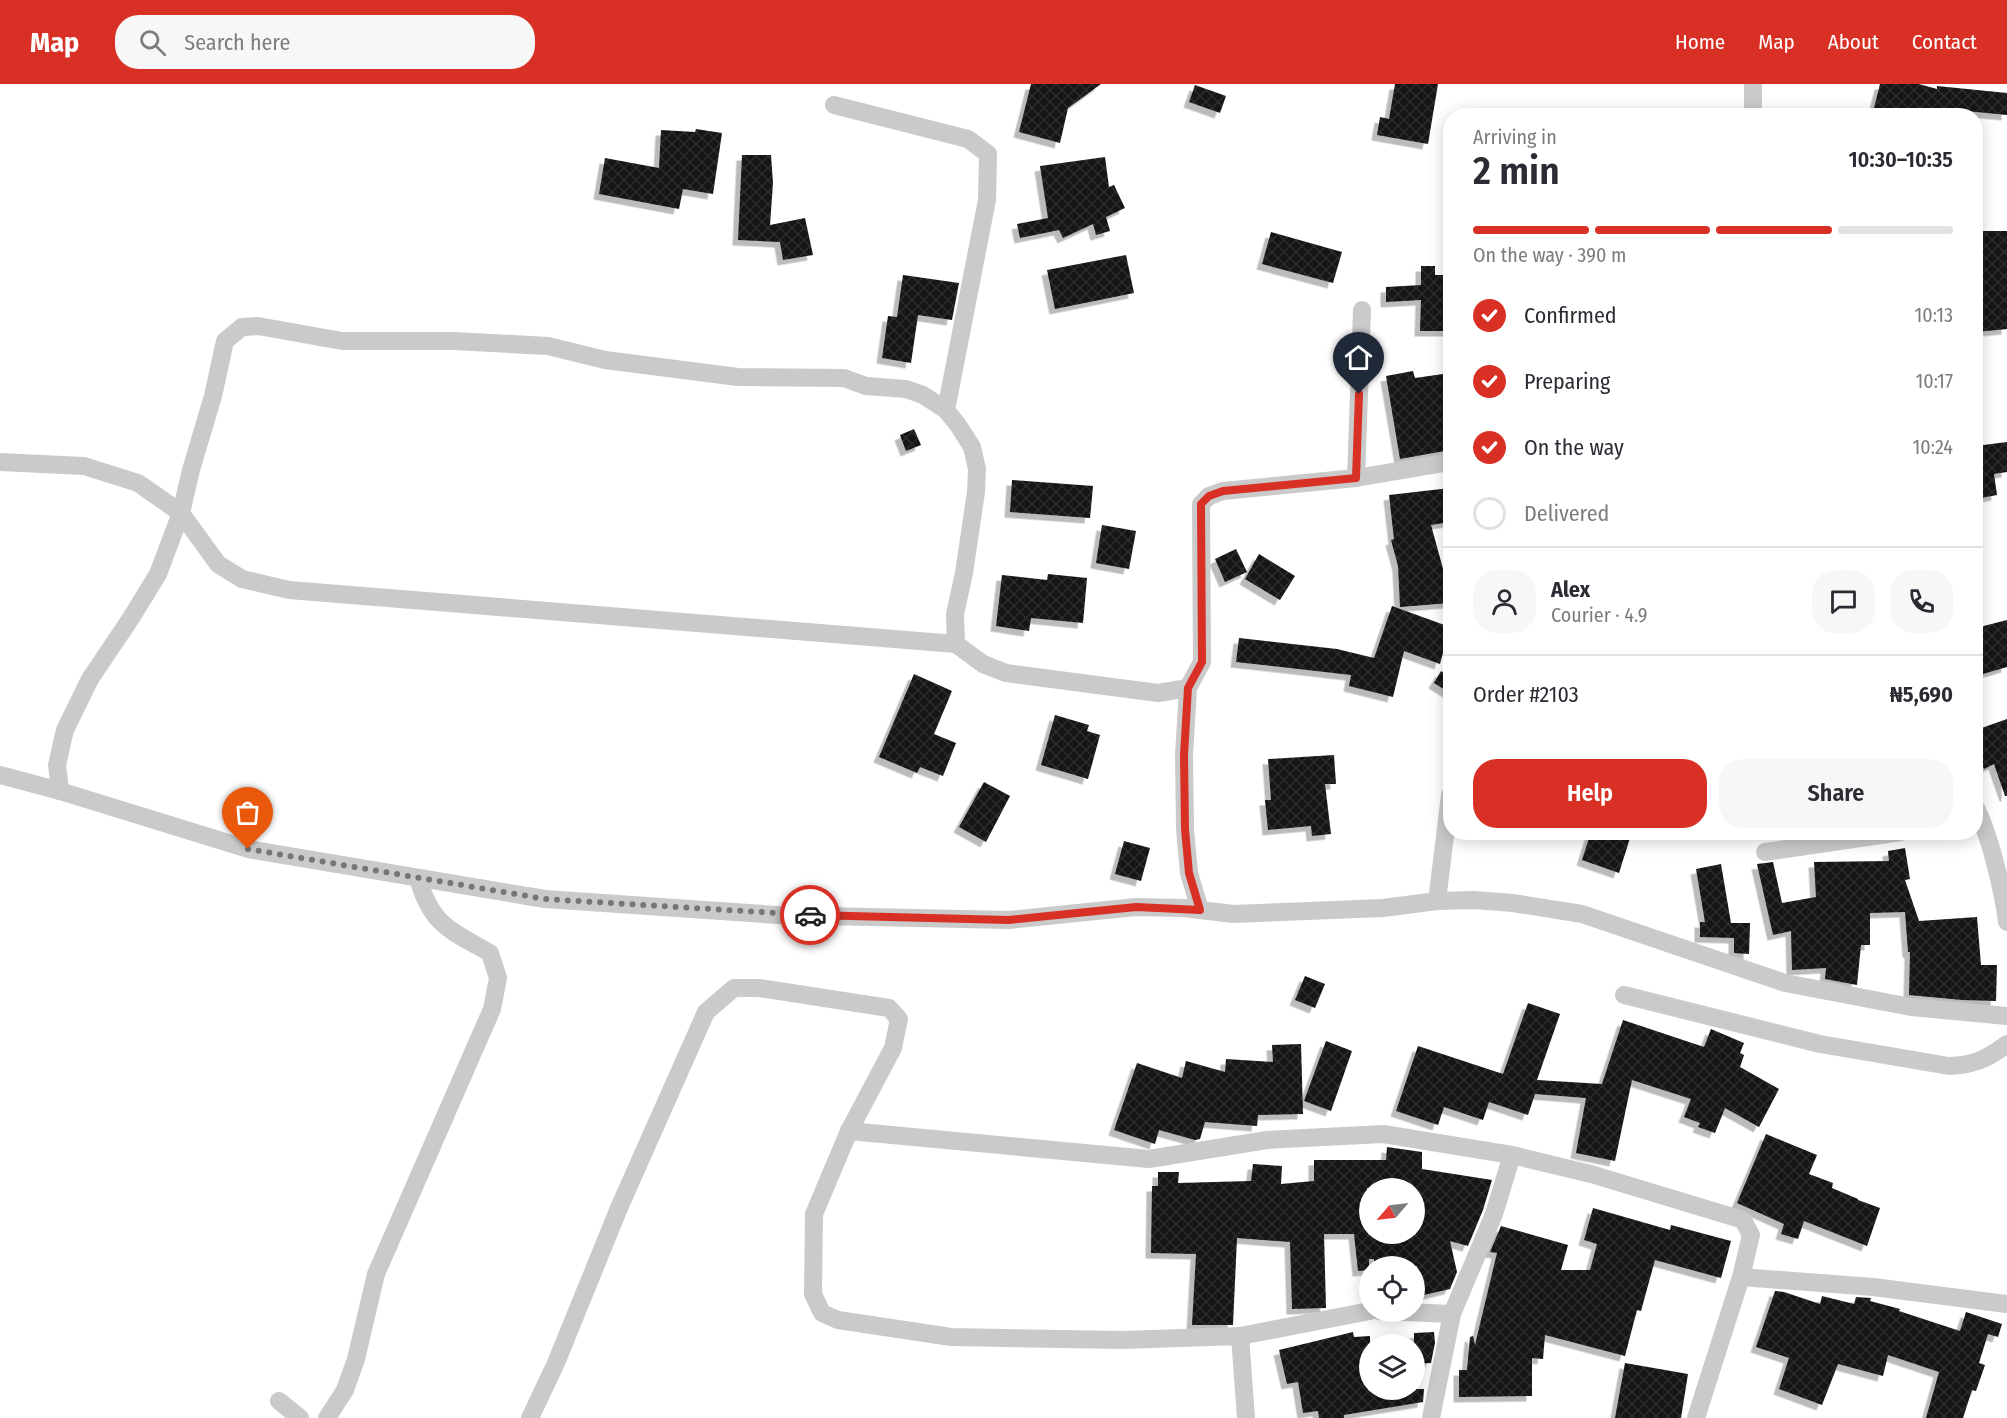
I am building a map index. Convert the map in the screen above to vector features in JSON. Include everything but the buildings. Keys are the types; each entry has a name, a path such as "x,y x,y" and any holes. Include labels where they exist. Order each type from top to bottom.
{"street":[{"path":"1753,84 1753,108"},
{"path":"834,105 968,139 988,154 987,200 946,410"},
{"path":"1356,478 1362,310"},
{"path":"60,791 57,765 65,730 90,679 132,618 158,574 181,513 213,396 225,341 242,327 258,326 342,340 454,341 548,346 605,360 738,377 843,378 866,386 906,389 923,395 946,410 972,447 977,469 976,492 964,573 955,614 956,644"},
{"path":"0,462 84,466 138,483 181,513 218,564 242,579 289,590 956,644 983,664 1005,673 1158,693 1188,688"},
{"path":"1200,910 1189,873 1185,829 1184,755 1188,688 1202,662 1201,504 1209,496 1223,491 1356,478 1443,463"},
{"path":"0,775 60,791 248,849 545,899 777,915 1009,920 1136,907 1233,914 1372,909 1437,901 1484,900 1582,914 1785,983 1911,1007 2007,1016"},
{"path":"1983,831 2004,891 2007,922"},
{"path":"1437,901 1444,840"},
{"path":"1766,852 1846,840"},
{"path":"327,1418 345,1390 356,1359 376,1274 492,1009 498,978 490,953 439,922 423,897 417,878"},
{"path":"530,1418 556,1363 619,1208 706,1012 734,988 759,988 889,1008 898,1019 893,1048 849,1131 814,1214 813,1294 822,1313 838,1320 951,1337 1122,1340 1240,1336 1359,1313"},
{"path":"1624,995 1820,1044 1949,1066 1968,1066 1985,1060 2007,1044"},
{"path":"849,1131 1149,1159 1267,1140 1383,1134 1512,1155 1591,1174 1743,1220 1751,1235 1742,1277 1695,1418"},
{"path":"1431,1418 1452,1314 1494,1214 1512,1155"},
{"path":"1742,1277 1874,1287 2007,1304"},
{"path":"1425,1313 1452,1314"},
{"path":"1240,1336 1246,1418"},
{"path":"279,1401 300,1418"}],"way so far":[{"path":"248,849 545,899 777,915 810,915"}],"route":[{"path":"810,915 1009,920 1136,907 1200,910 1189,873 1185,829 1184,755 1188,688 1202,662 1201,504 1209,496 1223,491 1356,478 1359,394"}]}
